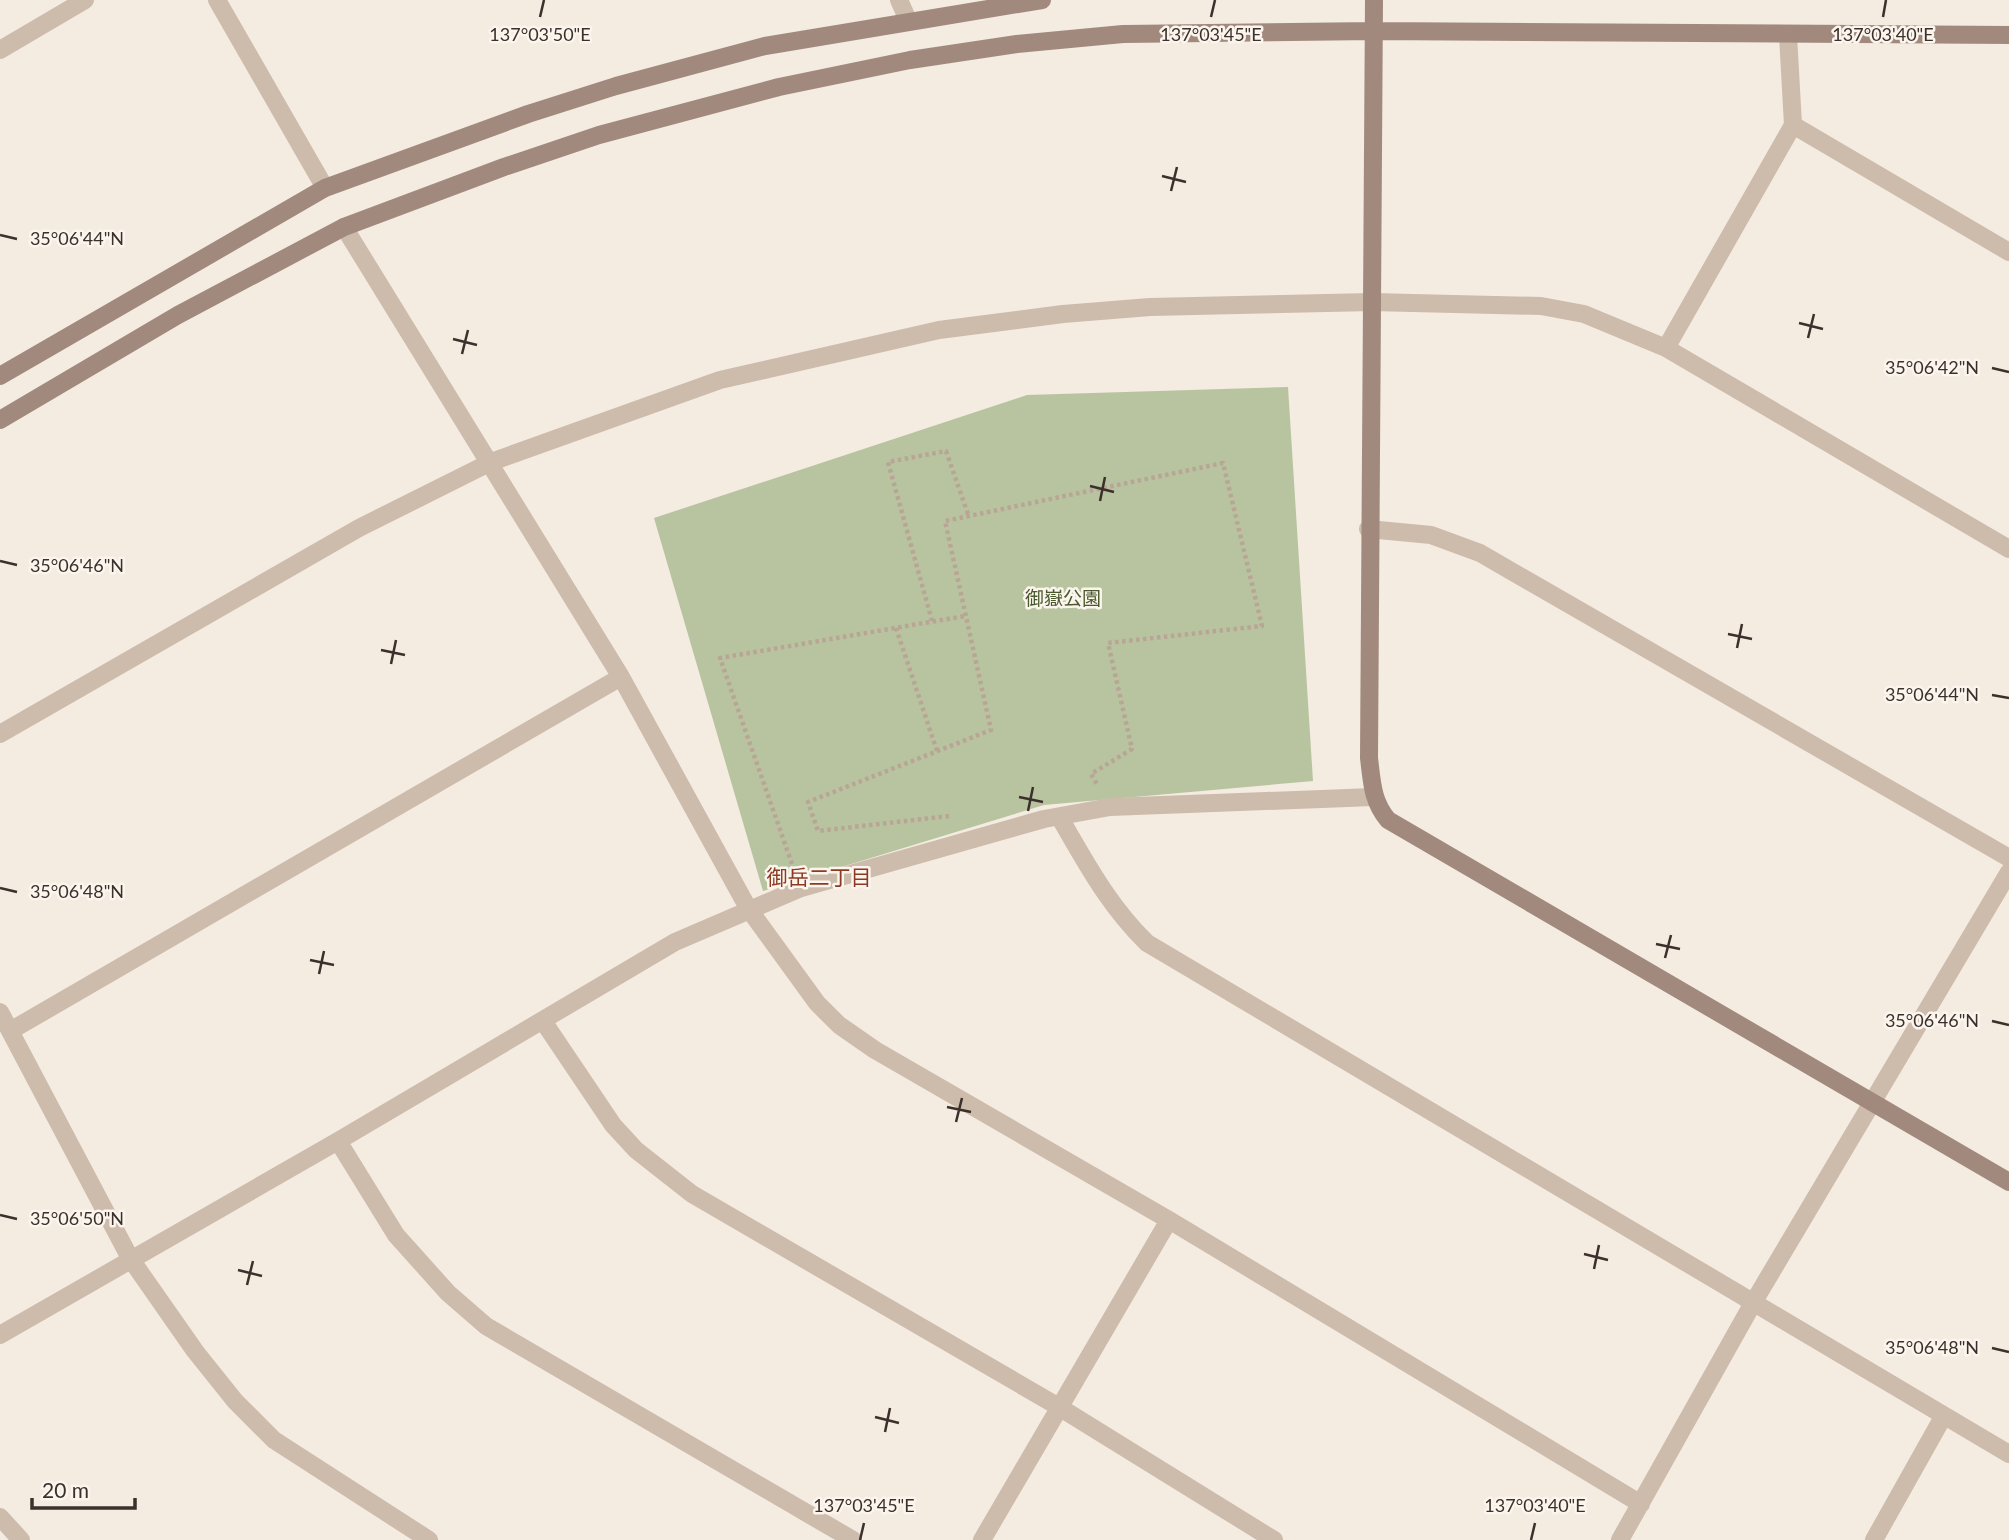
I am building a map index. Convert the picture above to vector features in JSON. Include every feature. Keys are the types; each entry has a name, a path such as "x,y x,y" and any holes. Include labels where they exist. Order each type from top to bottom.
{"street":[{"path":"0,50 85,0"},
{"path":"217,0 326,188"},
{"path":"899,0 908,20"},
{"path":"0,376 326,188 528,114 616,86 765,46 908,20 1042,0"},
{"path":"1374,0 1368,529 1369,758 1373,797 1388,820 2009,1182"},
{"path":"0,420 178,315 345,227 504,167 599,135 779,87 910,61 1017,44 1123,34 1374,31 2009,35"},
{"path":"1667,348 1793,125 1788,35"},
{"path":"1793,125 2009,252"},
{"path":"345,227 621,677 748,908 817,1003 839,1025 875,1050 1169,1220 1641,1504"},
{"path":"0,734 359,528 491,462 720,380 939,330 1150,307 1372,302 1541,306 1584,314 1667,348 2009,549"},
{"path":"1368,529 1431,535 1480,553 2009,858"},
{"path":"10,1031 621,677"},
{"path":"0,1335 338,1141 676,942 748,908 800,888 903,856 1110,807 1373,797"},
{"path":"1060,818 1103,893 1125,922 1147,943 2009,1454"},
{"path":"1619,1540 1754,1303 2009,872"},
{"path":"0,1012 130,1258 195,1351 235,1401 274,1440 429,1540"},
{"path":"543,1021 613,1125 636,1150 692,1194 1059,1407 1273,1540"},
{"path":"338,1141 396,1235 448,1293 486,1326 853,1540"},
{"path":"982,1540 1169,1220"},
{"path":"1874,1540 1943,1417"},
{"path":"0,1517 21,1540"}],"path":[{"path":"932,621 888,462 946,451 969,517"},
{"path":"951,816 818,831 808,802 991,730 944,522 1223,463 1262,626 1108,643 1132,749 1091,774 1110,807"},
{"path":"800,888 720,658 965,616"},
{"path":"896,628 937,751"}],"green space":[{"name":"御嶽公園","path":"1288,387 1313,781 1044,805 763,891 654,518 1027,395"}],"district":[{"name":"御岳二丁目","path":"819,878"}]}
